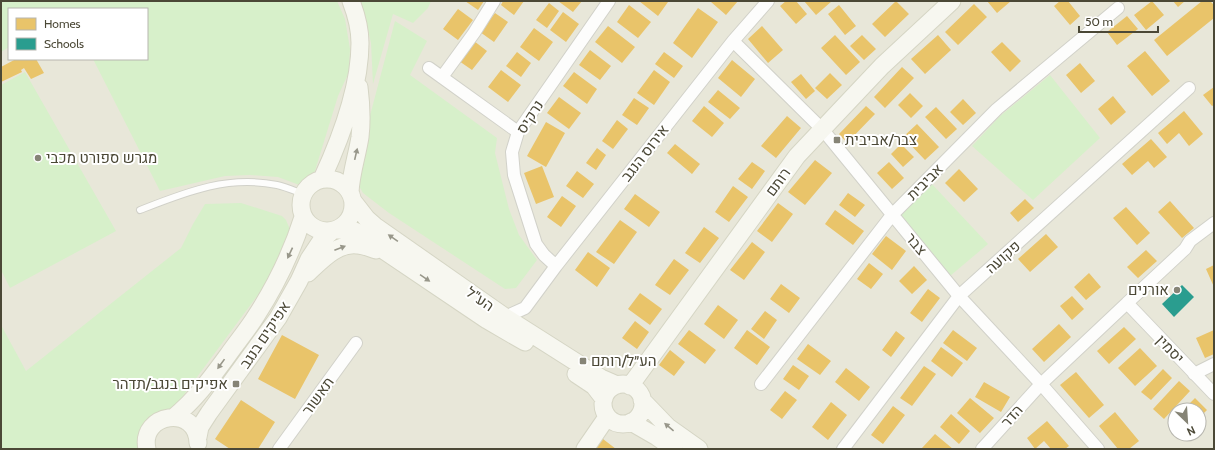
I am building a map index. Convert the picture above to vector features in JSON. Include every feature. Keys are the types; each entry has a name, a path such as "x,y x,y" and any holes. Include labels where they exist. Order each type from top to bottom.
{"street":[{"path":"351,1 355,12 360,43 358,72 361,122 352,174 352,196 354,209 351,218 346,225 335,231 323,232 314,229 303,217 301,209 303,194 314,182 322,179 338,181 345,186 352,196"},
{"path":"442,77 474,33 494,1"},
{"name":"נרקיס","path":"556,266 544,256 536,244 514,176 512,152 518,132 609,1"},
{"name":"אירוס הנגב","path":"505,317 525,308 556,266 733,41 768,1"},
{"name":"רותם","path":"624,386 797,156 882,66 952,1"},
{"name":"אביבית","path":"761,384 892,216 997,109 1118,8"},
{"name":"צבר","path":"733,41 822,130 959,296 1041,384 1098,449"},
{"path":"429,68 518,132"},
{"path":"322,179 343,126 358,72"},
{"name":"פקועה","path":"843,449 959,296 1189,88"},
{"name":"הע\"ל","path":"352,196 366,219 505,317 601,378 624,386"},
{"name":"אפיקים בנגב","path":"174,417 202,390 256,316 277,280 291,251 303,217"},
{"path":"1041,384 1185,249 1190,241 1214,223"},
{"name":"הע\"ל","path":"335,231 344,229 354,231 487,320 557,361 594,386 604,399"},
{"name":"אפיקים בנגב","path":"198,443 200,427 208,413 278,318 309,260 321,241 335,231"},
{"path":"299,281 331,252 339,248 357,244 393,256"},
{"name":"יסמין","path":"1127,303 1214,394"},
{"path":"525,308 526,330"},
{"name":"תאשור","path":"279,449 356,343"},
{"path":"1194,374 1214,364"},
{"name":"הדר","path":"982,449 1041,384"},
{"path":"624,386 636,389 642,400 642,407 640,413 631,422 618,424 607,417 604,412 603,405 607,393 624,386"},
{"path":"642,400 668,427 699,449"},
{"path":"147,448 147,439 153,426 166,418 174,417 182,418 195,429 198,443"},
{"path":"585,449 607,417"},
{"path":"631,422 674,449"}],"lane":[{"path":"140,210 189,191 236,182 253,182 278,185 303,194"}],"shaded area":[{"path":"1,1 1214,1 1214,449 1,449"}],"green space":[{"path":"1,1 337,1 345,19 350,49 349,72 338,96 314,174 302,186 278,177 250,175 225,176 160,191 94,60 148,60 148,8 8,8 8,48 1,52"},
{"path":"359,1 431,1 428,8 413,23 393,14 373,84 371,43 365,16"},
{"path":"395,21 427,41 410,75 497,138 495,153 509,209 519,235 537,260 516,288 505,289 389,213 363,193 355,179 358,161"},
{"name":"מגרש ספורט מכבי","path":"25,72 116,231 10,288 1,270 1,85"},
{"path":"1050,75 1100,138 1033,200 972,146 1000,116"},
{"path":"931,183 988,244 950,276 901,215"},
{"path":"241,203 282,216 286,220 291,232 272,276 177,404 139,449 1,449 1,325 26,371 181,248 205,204"}],"building: Homes":[{"path":"465,1 484,1 478,10"},
{"path":"503,1 524,1 514,15 501,5"},
{"path":"558,1 582,1 573,12"},
{"path":"639,1 667,1 668,2 658,16"},
{"path":"738,1 726,15 711,2"},
{"path":"786,1 796,1 807,14 796,24 780,6"},
{"path":"804,1 832,1 816,15"},
{"path":"896,1 909,14 885,37 872,24"},
{"path":"987,1 1011,1 997,13"},
{"path":"1060,1 1068,1 1080,16 1070,25 1054,6"},
{"path":"1152,1 1164,15 1146,30 1134,15"},
{"path":"1173,1 1185,1 1178,7"},
{"path":"1202,1 1210,1 1214,5 1214,18 1167,56 1154,40"},
{"path":"549,3 559,11 547,28 536,20"},
{"path":"974,4 987,17 958,45 945,32"},
{"path":"629,5 651,22 638,38 617,22"},
{"path":"839,5 856,26 845,35 828,14"},
{"path":"698,8 718,22 692,58 673,43"},
{"path":"458,9 473,20 458,40 443,29"},
{"path":"563,12 579,24 566,42 550,30"},
{"path":"495,13 508,22 494,42 480,32"},
{"path":"1127,16 1138,29 1117,45 1107,32"},
{"path":"608,26 635,47 622,63 595,42"},
{"path":"762,26 783,50 768,63 748,39"},
{"path":"534,28 553,42 539,61 520,47"},
{"path":"835,35 860,62 846,75 821,48"},
{"path":"862,35 876,49 864,60 850,46"},
{"path":"938,35 951,50 925,74 911,59"},
{"path":"474,41 487,51 472,70 459,61"},
{"path":"1002,42 1021,61 1010,72 991,52"},
{"path":"590,50 611,66 600,80 579,65"},
{"path":"1145,51 1170,81 1152,96 1127,66"},
{"path":"517,52 531,63 521,77 506,66"},
{"path":"664,52 683,66 674,78 655,64"},
{"path":"14,60 37,60 44,73 31,79 24,68 21,70 22,72 1,82 1,67"},
{"path":"732,60 755,79 741,97 718,78"},
{"path":"1080,63 1095,81 1081,93 1066,75"},
{"path":"902,67 914,78 885,108 874,97"},
{"path":"501,70 521,85 508,102 488,87"},
{"path":"654,70 670,82 654,105 637,93"},
{"path":"574,72 597,89 587,104 563,86"},
{"path":"830,73 842,85 827,99 815,88"},
{"path":"801,74 815,91 806,99 791,82"},
{"path":"1214,87 1214,105 1212,106 1203,95"},
{"path":"718,90 740,108 730,119 708,102"},
{"path":"910,93 923,106 911,118 898,105"},
{"path":"1113,96 1126,112 1111,125 1098,109"},
{"path":"559,97 581,113 569,129 547,113"},
{"path":"634,98 649,108 637,125 622,115"},
{"path":"963,99 976,113 963,125 950,112"},
{"path":"704,106 724,123 712,137 692,121"},
{"path":"866,106 875,114 847,143 839,134"},
{"path":"936,107 957,129 946,139 925,117"},
{"path":"1184,111 1203,134 1189,146 1179,133 1167,144 1158,133"},
{"path":"787,116 801,128 776,158 761,146"},
{"path":"617,120 628,129 613,149 602,141"},
{"path":"546,122 565,133 546,167 527,156"},
{"path":"917,124 939,147 925,160 903,137"},
{"path":"1151,139 1167,157 1154,168 1148,161 1132,175 1122,164"},
{"path":"675,144 700,164 692,174 667,153"},
{"path":"901,144 914,157 903,167 891,154"},
{"path":"597,148 606,155 596,170 586,163"},
{"path":"815,160 832,173 805,205 788,192"},
{"path":"752,162 765,171 752,189 738,179"},
{"path":"889,162 904,178 892,189 877,173"},
{"path":"542,166 554,197 536,204 524,173"},
{"path":"959,169 978,189 964,202 945,183"},
{"path":"577,171 594,184 583,198 566,186"},
{"path":"733,186 748,197 729,222 715,212"},
{"path":"848,193 865,205 855,217 839,205"},
{"path":"635,194 660,212 649,227 624,209"},
{"path":"562,196 576,206 561,227 547,217"},
{"path":"1025,199 1034,208 1018,222 1010,213"},
{"path":"1170,201 1194,228 1182,238 1158,212"},
{"path":"778,203 793,214 772,242 757,231"},
{"path":"1126,207 1150,233 1137,245 1113,218"},
{"path":"835,210 864,231 853,245 825,224"},
{"path":"620,220 637,232 614,264 596,252"},
{"path":"704,227 719,238 700,263 685,253"},
{"path":"1046,234 1058,247 1030,272 1018,259"},
{"path":"886,236 906,251 892,270 872,254"},
{"path":"752,242 765,252 744,280 730,270"},
{"path":"1146,250 1157,261 1138,278 1127,267"},
{"path":"588,252 610,268 597,287 575,270"},
{"path":"674,259 689,270 670,295 655,285"},
{"path":"869,263 883,274 871,289 857,279"},
{"path":"1214,265 1214,287 1206,269"},
{"path":"914,266 927,280 912,294 899,281"},
{"path":"1089,273 1101,287 1086,300 1074,287"},
{"path":"781,284 800,298 789,313 770,299"},
{"path":"928,289 940,298 922,322 910,313"},
{"path":"640,293 662,309 650,325 628,309"},
{"path":"1072,296 1084,309 1072,320 1060,306"},
{"path":"718,305 738,320 724,339 704,324"},
{"path":"765,311 777,320 764,339 751,329"},
{"path":"635,321 649,332 637,349 622,338"},
{"path":"1059,324 1071,337 1044,362 1032,349"},
{"path":"1124,327 1136,339 1109,364 1097,351"},
{"path":"689,330 716,350 705,364 678,344"},
{"path":"747,330 770,347 757,365 734,348"},
{"path":"953,330 977,348 967,361 943,343"},
{"path":"1214,330 1214,354 1205,358 1196,338"},
{"path":"896,331 905,338 891,357 882,350"},
{"path":"282,335 319,355 295,399 258,379"},
{"path":"808,344 831,361 820,375 797,359"},
{"path":"941,347 963,363 952,377 931,361"},
{"path":"1140,348 1157,366 1135,386 1118,368"},
{"path":"670,350 685,362 674,376 659,365"},
{"path":"793,365 809,376 799,390 783,379"},
{"path":"924,366 936,374 912,406 900,398"},
{"path":"846,368 870,387 859,401 835,382"},
{"path":"1163,369 1172,378 1151,400 1141,392"},
{"path":"1076,372 1104,405 1089,418 1060,385"},
{"path":"1179,381 1190,391 1180,402 1167,402 1167,416 1164,419 1153,409"},
{"path":"984,382 1010,397 1001,412 975,397"},
{"path":"785,391 797,400 782,419 770,410"},
{"path":"970,398 994,418 980,433 957,413"},
{"path":"1195,398 1199,402 1191,402"},
{"path":"241,400 275,422 258,449 230,449 215,439"},
{"path":"831,402 847,415 828,440 812,427"},
{"path":"893,406 905,415 883,444 871,435"},
{"path":"1115,412 1139,441 1129,449 1118,449 1099,426"},
{"path":"951,414 970,431 959,444 940,427"},
{"path":"1047,421 1069,446 1065,449 1051,449 1044,441 1035,449 1027,438"},
{"path":"935,434 953,449 923,449 922,448"},
{"path":"603,439 616,449 595,449"}],"building: Schools":[{"path":"1182,285 1194,297 1174,317 1162,304"}],"place":[{"name":"צבר/אביבית","path":"837,140"},
{"name":"מגרש ספורט מכבי","path":"38,158"},
{"name":"אורנים","path":"1177,290"},
{"name":"הע״ל/רותם","path":"583,361"},
{"name":"אפיקים בנגב/תדהר","path":"236,384"}]}
